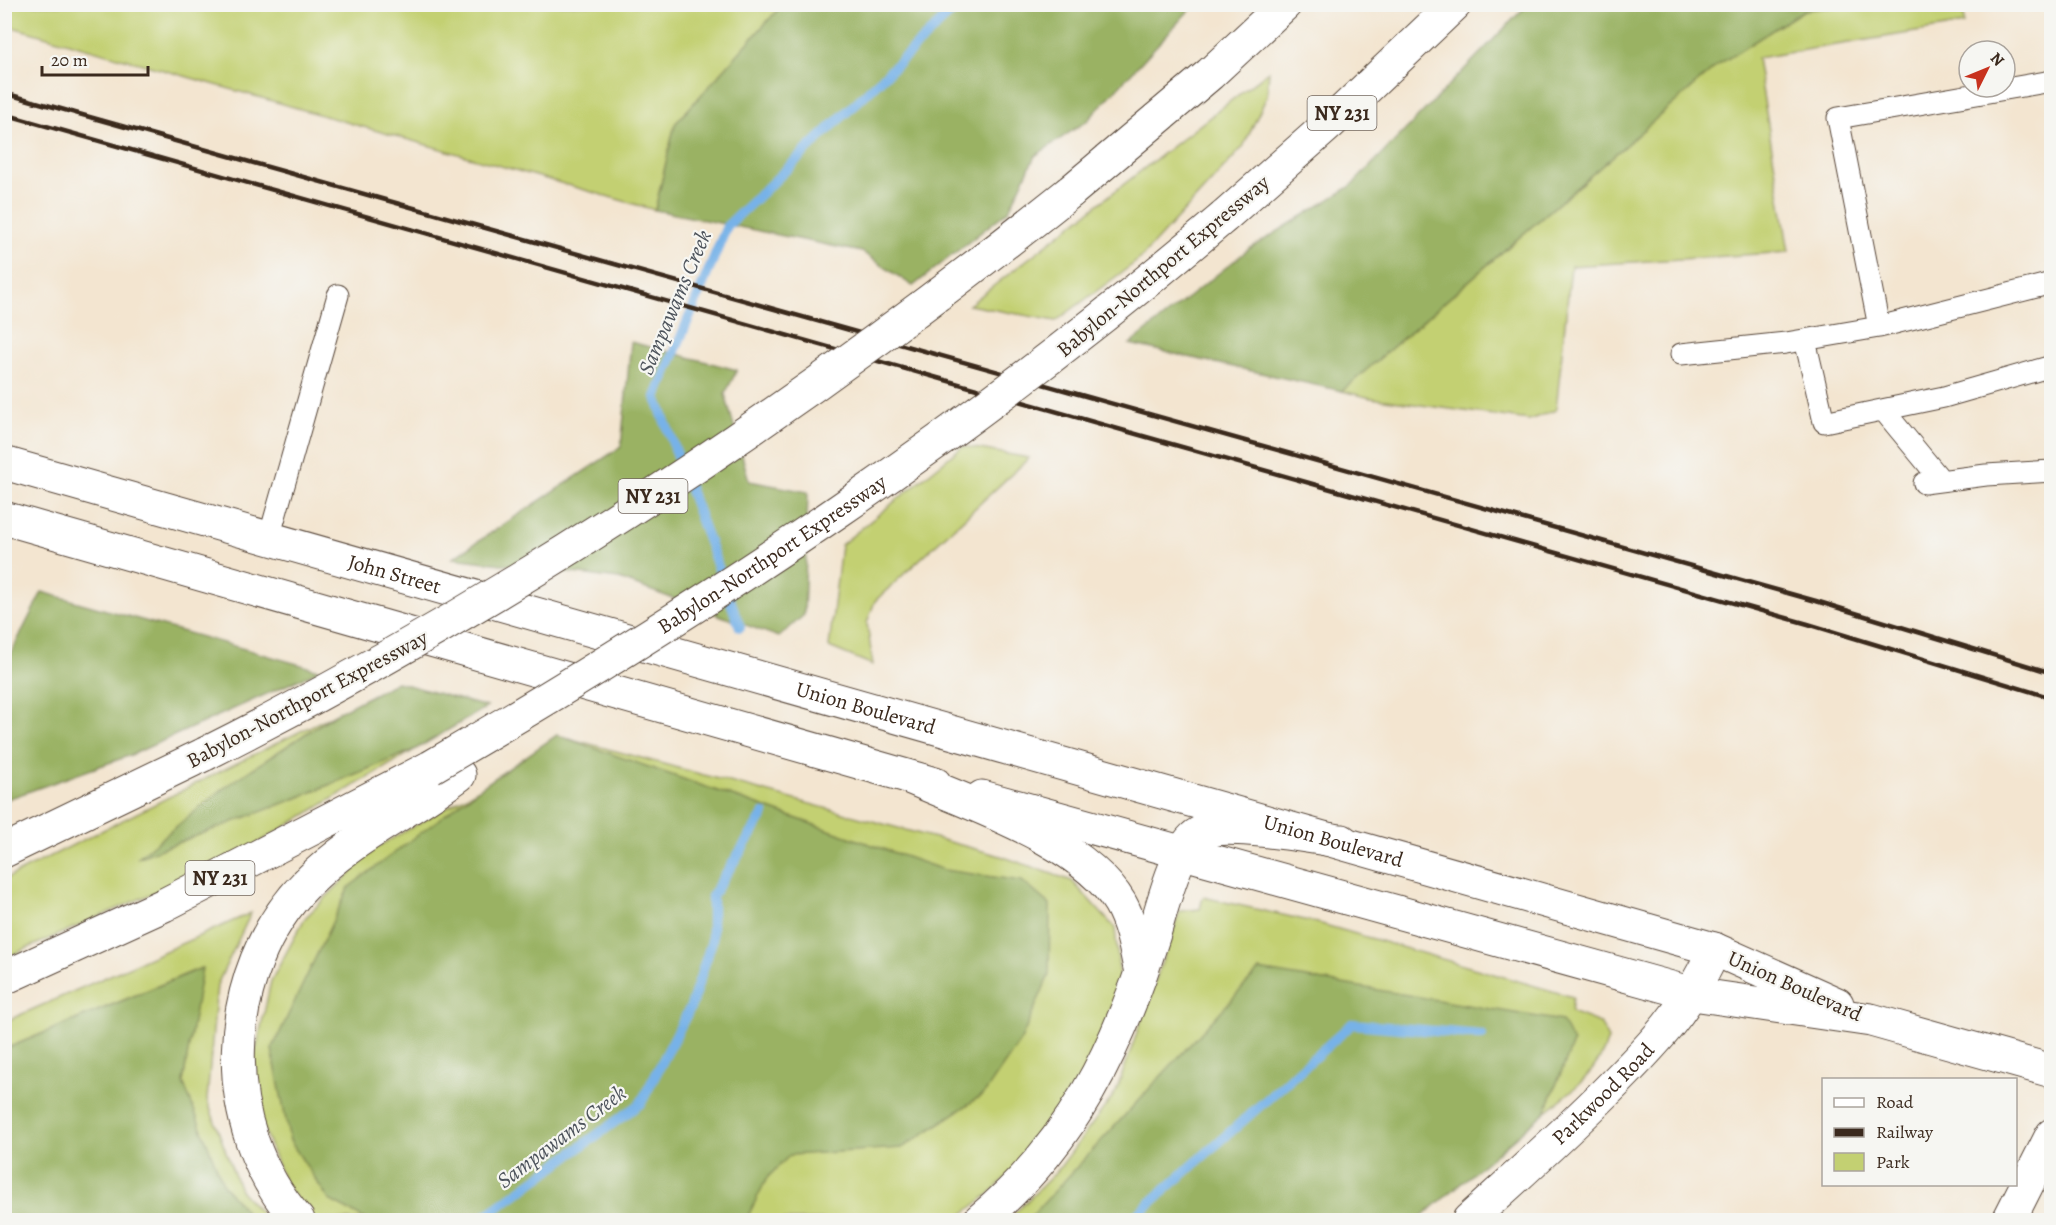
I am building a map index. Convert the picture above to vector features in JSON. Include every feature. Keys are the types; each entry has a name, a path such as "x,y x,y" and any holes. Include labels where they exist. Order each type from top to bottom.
{"main road":[{"name":"Babylon-Northport Expressway","path":"4,851 205,754 325,692 442,627 676,482 948,288 1070,192 1201,82 1285,4"},
{"name":"Babylon-Northport Expressway","path":"4,978 445,771 595,670 748,574 945,437 1055,355 1224,217 1368,89 1455,4"},
{"name":"John Street","path":"4,463 786,684"},
{"name":"Union Boulevard","path":"4,518 909,777 1693,994 1871,1020 2052,1071"},
{"name":"Union Boulevard","path":"786,684 1714,949 1871,1020"},
{"path":"298,1221 278,1193 265,1169 246,1119 240,1081 238,1033 249,978 272,928 305,884 347,848 427,799 445,771"},
{"path":"909,777 1021,827 1070,855 1089,869 1108,886 1125,913 1130,923 1142,974"},
{"path":"980,1221 1038,1164 1079,1110 1107,1059 1142,974 1182,853 1190,840 1198,833 1224,827 1342,841"},
{"name":"Parkwood Road","path":"1469,1221 1649,1049 1693,994 1714,949"},
{"path":"2009,1221 2052,1135"}],"lane":[{"path":"1879,327 1838,118 2052,81"},
{"path":"1681,354 1804,340 1879,327 2052,283"},
{"path":"269,538 338,295"},
{"path":"1804,340 1824,422 1884,411 2052,366"},
{"path":"1884,411 1933,482 2052,471"}],"green space":[{"path":"783,4 1194,5 1088,120 1035,156 1009,210 913,286 862,252 655,210 675,124"},
{"path":"1852,4 1964,5 1964,24 1757,58 1789,252 1571,266 1556,410 1529,420 1371,398 1342,391 1719,64 1804,10"},
{"path":"4,5 783,5 675,124 655,210 5,25"},
{"path":"1527,5 1852,5 1804,10 1719,64 1342,391 1130,344 1249,249 1351,186"},
{"path":"1269,71 1267,96 1243,147 1140,259 1056,321 969,305"},
{"path":"631,342 737,370 725,394 749,481 808,492 804,615 779,637 619,579 453,558 621,447"},
{"path":"963,446 1029,458 875,601 867,623 873,665 829,647 841,545"},
{"path":"42,592 320,670 131,755 5,800 5,665"},
{"path":"397,682 487,707 416,749 297,798 137,858 228,785 337,713"},
{"path":"337,713 228,785 139,857 297,798 416,749 231,859 5,958 5,879"},
{"path":"557,735 1001,856 1072,881 1115,928 1120,982 1091,1069 1042,1141 988,1195 955,1220 311,1220 285,1184 260,1120 254,1059 271,981 305,918 377,847 479,789"},
{"path":"557,735 944,870 1022,881 1050,905 1049,975 1021,1040 984,1094 902,1148 790,1155 767,1178 746,1220 367,1220 329,1200 290,1141 272,1049 349,887 479,789"},
{"path":"1203,897 1318,923 1573,997 1571,1012 1600,1023 1608,1039 1604,1051 1583,1080 1545,1112 1573,1043 1028,1220 1008,1220 1058,1170 1116,1092 1180,911 1200,909"},
{"path":"251,913 217,985 207,1100 240,1190 267,1220 253,1220 224,1187 183,1082 201,968 5,1049 4,1022"},
{"path":"202,968 183,1082 224,1186 253,1220 5,1220 5,1049"},
{"path":"1259,970 1562,1021 1573,1043 1545,1112 1418,1220 1028,1220"}],"waterway":[{"name":"Sampawams Creek","path":"740,627 656,397 727,226 960,4"},
{"name":"Sampawams Creek","path":"480,1220 641,1103 691,1006 712,941 712,896 764,814"},
{"path":"1131,1220 1352,1024 1482,1035"}],"railway":[{"path":"4,93 1816,601 2052,673"},
{"path":"4,114 1808,624 2052,698"}]}
